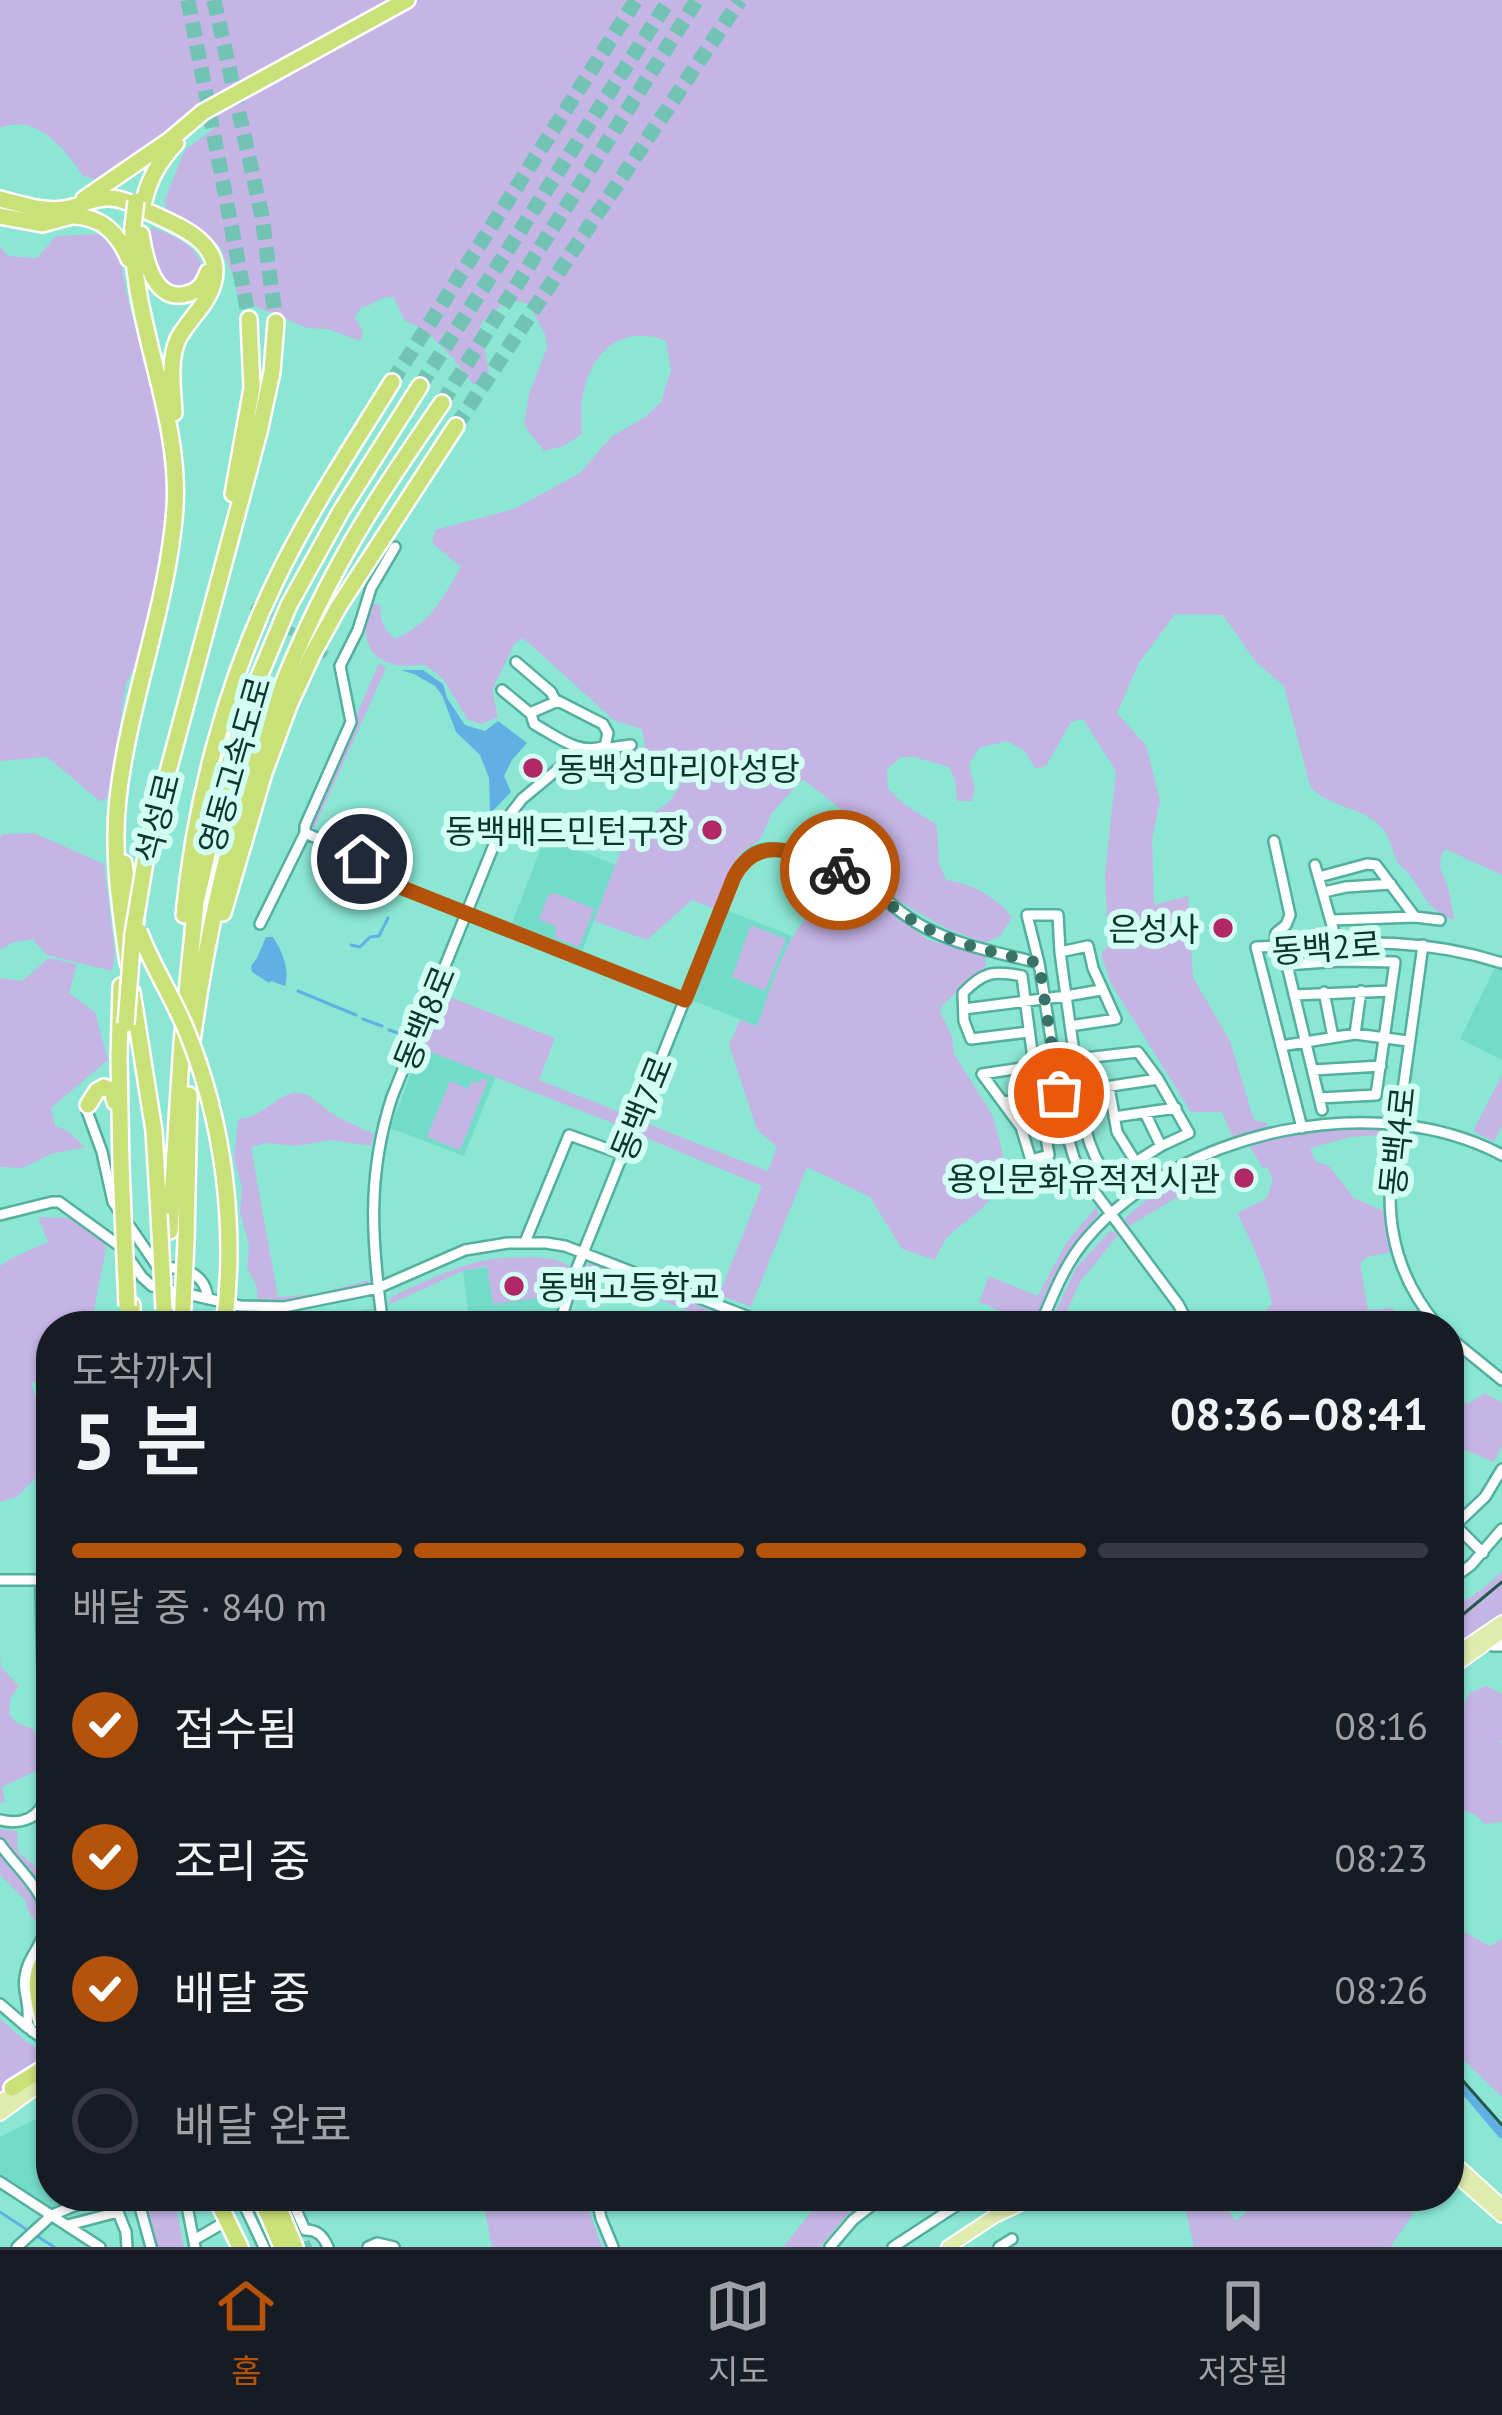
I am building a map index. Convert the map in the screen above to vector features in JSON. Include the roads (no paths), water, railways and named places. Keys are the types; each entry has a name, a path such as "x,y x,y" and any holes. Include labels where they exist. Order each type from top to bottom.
{"highway":[{"path":"51,209 83,199 232,94 411,0"},
{"path":"140,204 159,163 213,110 411,0"},
{"path":"163,1311 154,1131 115,850 118,794 175,511 170,431 136,270 137,228 151,163 184,128"},
{"path":"0,199 51,209 72,208 100,198 118,199 203,243 215,269 213,285 174,352 180,477 172,566 124,794 129,899 188,1036 213,1112 227,1220 226,1311"},
{"path":"74,216 110,202 152,218 202,250 208,266 204,284 182,295 161,290 137,228"},
{"path":"0,216 34,224 74,216 100,222 119,238 142,304"},
{"path":"137,228 175,427"},
{"path":"143,850 230,508 251,388 249,319"},
{"name":"석성로","path":"129,1311 123,1023 143,850 259,432 272,372 276,322"},
{"name":"영동고속도로","path":"183,1311 186,1241 174,1058 186,891 208,772 238,672 278,574 392,382"},
{"name":"영동고속도로","path":"180,1186 188,975 196,902 238,736 289,604 420,386"},
{"name":"영동고속도로","path":"180,1186 197,999 219,885 247,781 272,707 340,562 442,403"},
{"name":"영동고속도로","path":"163,1311 170,1231 210,976 224,907 264,773 314,652 456,426"},
{"path":"123,1080 124,1169"},
{"path":"88,1106 100,1088 110,1088 121,1140"},
{"path":"2,2101 36,2074"},
{"path":"227,2211 242,2247"},
{"path":"267,2211 283,2247"},
{"path":"283,2211 303,2245"}],"main road":[{"path":"1464,1648 1502,1622"},
{"path":"1464,1664 1500,1641"},
{"path":"2,2101 36,2076"},
{"path":"2,2101 36,2076"},
{"path":"1464,2177 1502,2216"},
{"path":"1464,2181 1502,2206"},
{"path":"947,2247 1007,2211"}],"street":[{"path":"260,924 305,833 304,826 351,722 340,666 371,588 395,547"},
{"path":"328,657 340,666"},
{"path":"516,662 555,700 603,724 608,738 596,750"},
{"path":"502,690 530,713 534,724 581,750 631,745"},
{"path":"530,713 555,700"},
{"name":"동백8로","path":"380,1311 372,1211 374,1174 392,1097 500,831 531,791 581,750"},
{"path":"305,833 359,856 390,883 685,1000"},
{"path":"1274,841 1290,915 1276,933 1276,946"},
{"name":"동백7로","path":"563,1311 622,1154 741,865 762,850 784,850 837,869 923,927 1039,963"},
{"path":"1315,865 1339,942 1340,961"},
{"path":"1319,877 1378,866 1415,917"},
{"path":"1324,892 1391,884"},
{"path":"1075,1059 1138,1052 1190,1133 1109,1179 1100,1167 1088,1141 1079,1091 1060,952 1058,915 1027,915 1069,1144 1078,1168 1182,1311"},
{"path":"1332,920 1440,920"},
{"name":"동백2로","path":"1302,1128 1256,947 1378,941 1423,945 1502,963"},
{"name":"동백4로","path":"1423,945 1390,1202 1394,1246 1414,1294 1427,1311"},
{"path":"1060,952 1088,946 1101,990 1116,1019 1070,1026"},
{"path":"1340,961 1394,962 1381,1066 1376,1095 1320,1104 1287,965 1340,961"},
{"path":"1029,1032 971,1039 964,1021 964,993 978,977 1002,972 1022,976 1049,1154 1031,1160 1021,1127 982,1074 1034,1066"},
{"path":"964,1010 1101,990"},
{"path":"1294,995 1391,991"},
{"path":"1324,992 1333,1037"},
{"path":"1355,1034 1361,992"},
{"path":"1281,1046 1355,1034 1408,1041"},
{"path":"1313,1070 1381,1066"},
{"path":"1004,1102 1158,1079"},
{"path":"123,1080 97,1084 88,1106 117,1210 157,1266 192,1272 206,1284 208,1299"},
{"path":"1109,1087 1118,1132 1135,1161"},
{"path":"1114,1117 1176,1108"},
{"path":"1145,1113 1161,1146"},
{"path":"1047,1311 1068,1265 1112,1213 1162,1178 1246,1141 1302,1128 1368,1121 1432,1129 1471,1139 1502,1155"},
{"path":"525,1242 569,1135 622,1154"},
{"path":"0,1216 59,1202 121,1247 147,1282 240,1306 284,1307 378,1288 465,1250 525,1242 565,1246 734,1311"},
{"path":"1464,1349 1502,1380"},
{"path":"1464,1517 1501,1474"},
{"path":"1464,1569 1502,1528"},
{"path":"1464,1538 1483,1553"},
{"path":"0,1580 36,1580"},
{"path":"0,1820 18,1822 36,1813"},
{"path":"0,1844 36,1890"},
{"path":"36,1947 23,1984 30,2013 27,2023 36,2024"},
{"path":"12,2015 26,2009 26,2000"},
{"path":"0,2004 12,2015 36,2022"},
{"path":"0,2182 36,2208"},
{"path":"39,2211 100,2247"},
{"path":"17,2247 49,2218 65,2211"},
{"path":"140,2211 151,2247"},
{"path":"188,2211 194,2244 218,2226"},
{"path":"243,2211 264,2247"},
{"path":"297,2211 305,2230 303,2245"},
{"path":"599,2211 613,2247"},
{"path":"830,2247 863,2211"},
{"path":"893,2247 948,2211"},
{"path":"68,2225 118,2212 127,2247"},
{"path":"305,2230 323,2236 328,2247"},
{"path":"840,2234 853,2247"},
{"path":"999,2247 1012,2239"},
{"path":"368,2247 377,2243 394,2247"}],"water":[{"path":"401,670 423,670 443,684 465,725 485,731 498,721 527,743 504,776 511,792 490,814 489,778 480,755 456,732 435,686"},
{"path":"266,937 273,937 282,954 285,986 252,972"}],"waterway":[{"path":"351,945 360,947 370,937 379,936 388,918"},
{"path":"298,991 356,1015"},
{"path":"363,1019 382,1026"},
{"path":"389,1030 401,1034"},
{"path":"1464,2089 1502,2134"},
{"path":"0,2212 29,2231"},
{"path":"37,2236 54,2247"}],"tunnel":[{"path":"188,0 249,319"},
{"path":"214,0 262,216 276,322"},
{"path":"392,382 636,0"},
{"path":"420,386 669,0"},
{"path":"442,403 697,0"},
{"path":"456,426 740,0"},
{"path":"252,605 329,657"},
{"path":"303,2247 311,2244"}],"tram line":[{"path":"1464,1614 1502,1582"},
{"path":"1464,2082 1502,2125"}],"place":[{"name":"동백성마리아성당","path":"533,768"},
{"name":"동백배드민턴구장","path":"712,830"},
{"name":"은성사","path":"1223,928"},
{"name":"용인문화유적전시관","path":"1244,1178"},
{"name":"동백고등학교","path":"514,1286"}]}
